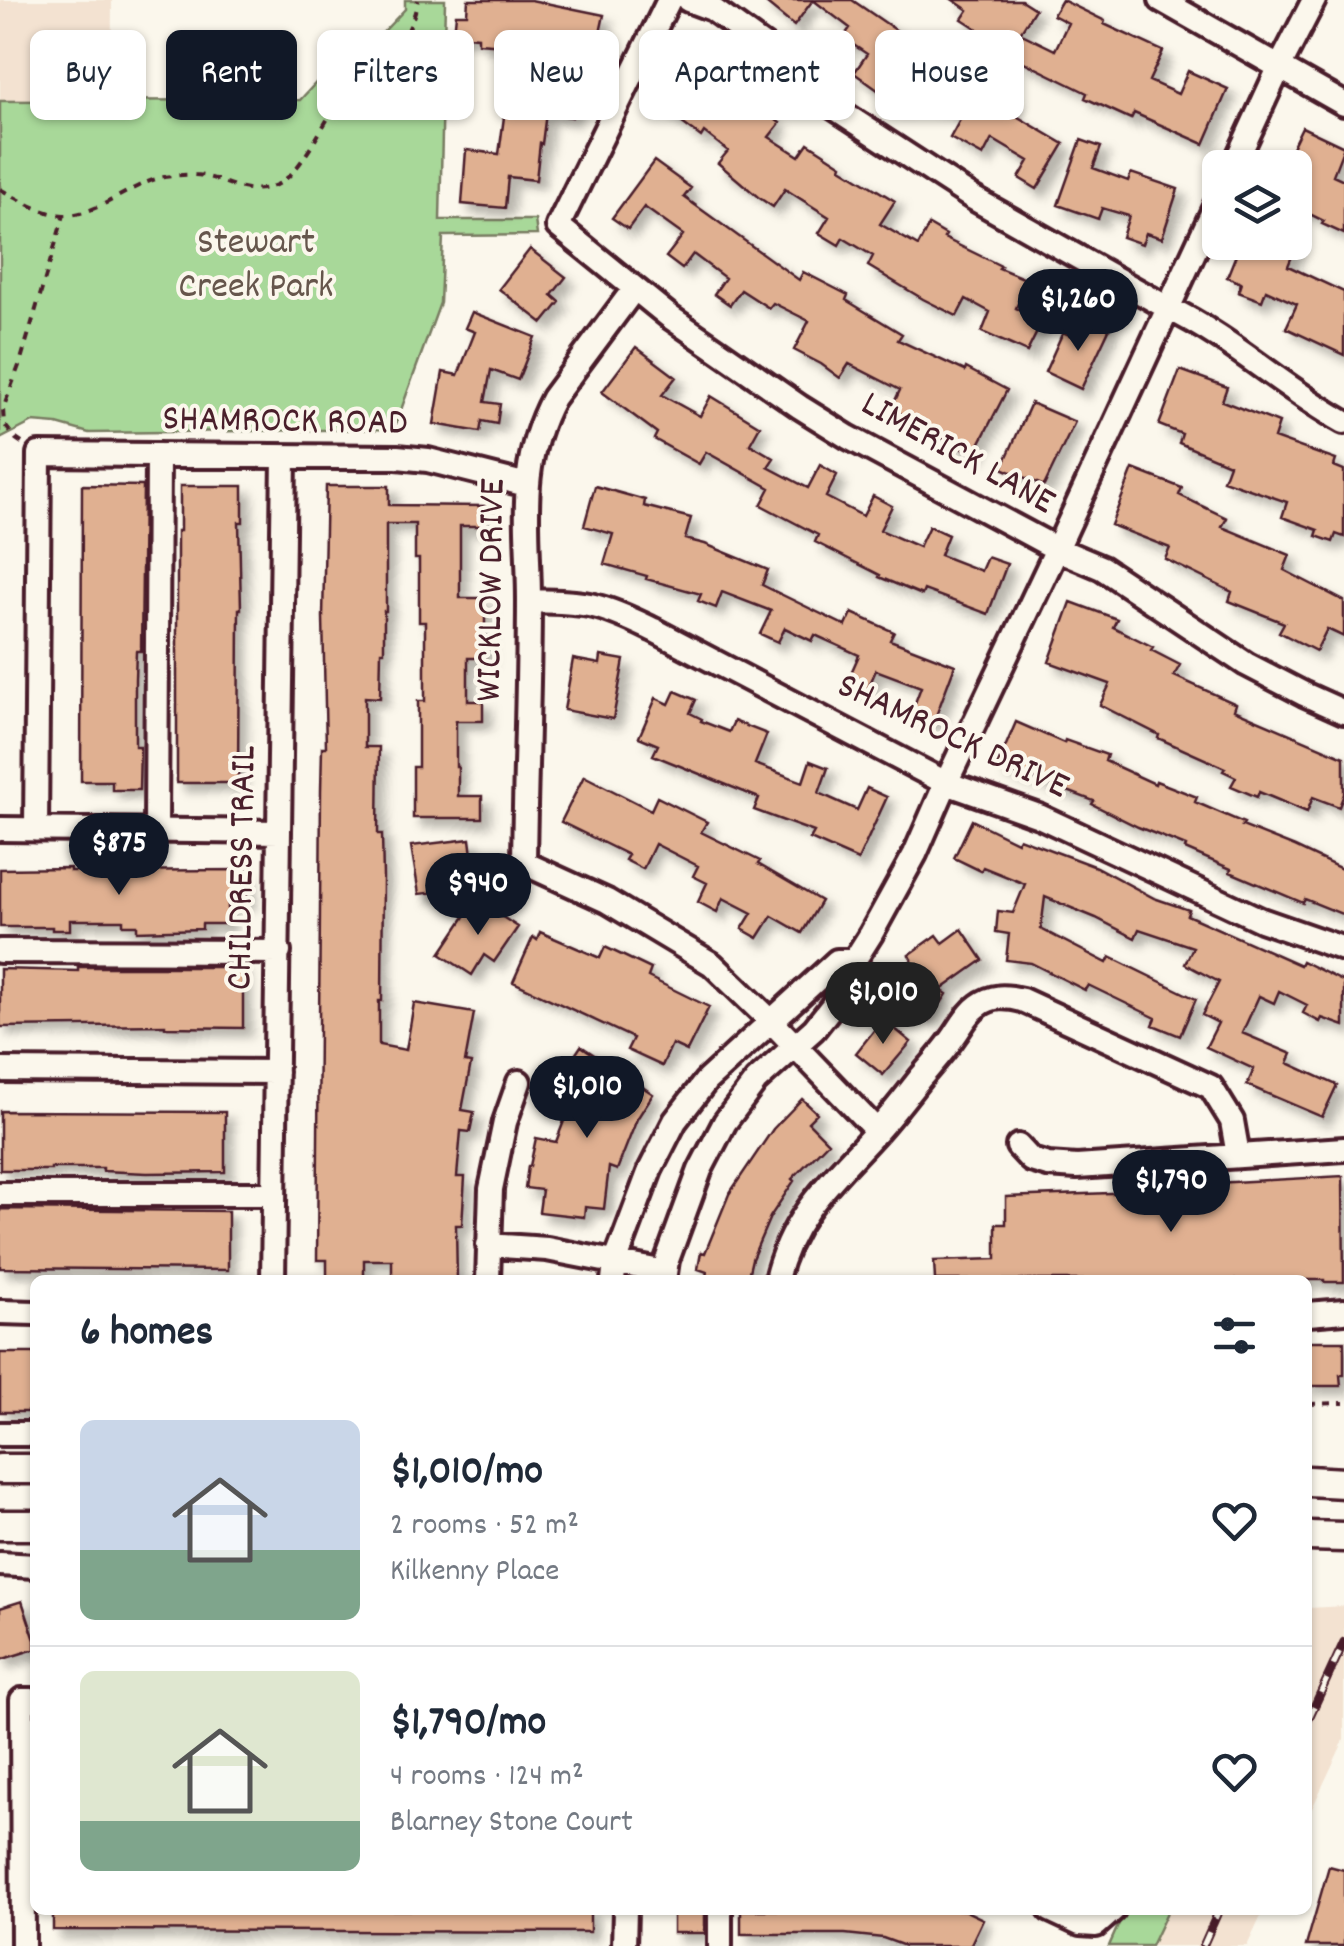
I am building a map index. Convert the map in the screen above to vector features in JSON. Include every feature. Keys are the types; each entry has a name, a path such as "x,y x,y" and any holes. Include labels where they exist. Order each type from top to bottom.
{"main road":[{"path":"0,1469 30,1469"},
{"path":"1312,1481 1344,1483"},
{"path":"0,1525 30,1525"},
{"path":"1312,1536 1344,1536"}],"street":[{"name":"LIMERICK LANE","path":"669,0 558,226 634,289 765,384 832,427 1058,549 1102,568 1246,664 1344,712"},
{"path":"688,0 712,9 770,50 824,101 973,198 1201,324 1344,422"},
{"path":"1161,0 1344,104"},
{"path":"1241,150 1314,0"},
{"path":"665,1275 700,1170 725,1122 756,1081 796,1048 852,981 854,961 900,884 1202,235"},
{"name":"WICKLOW DRIVE","path":"634,289 553,398 542,418 529,462 524,862 607,901 712,964 771,1021"},
{"path":"36,830 39,454"},
{"name":"SHAMROCK ROAD","path":"39,454 366,455 428,460 527,484"},
{"path":"156,831 158,456"},
{"name":"CHILDRESS TRAIL","path":"273,1275 284,457"},
{"name":"SHAMROCK DRIVE","path":"529,601 571,602 619,614 946,783 1039,816 1262,920 1344,949"},
{"path":"0,829 279,832"},
{"path":"0,951 279,952"},
{"path":"614,1271 650,1170 675,1122 706,1080 837,961 854,961"},
{"path":"778,1275 802,1216 829,1181 877,1131 954,1038 969,1014 982,1003 1005,996 1022,1000 1211,1087 1232,1121 1238,1155"},
{"path":"771,1021 877,1131"},
{"path":"0,1070 276,1072"},
{"path":"488,1275 494,1164 519,1082"},
{"path":"1018,1146 1031,1160 1064,1167 1344,1149"},
{"path":"0,1194 274,1194"},
{"path":"488,1245 547,1249 614,1271 655,1275"},
{"path":"1312,1314 1344,1311"},
{"path":"0,1312 30,1312"},
{"path":"0,1434 30,1434"},
{"path":"0,1564 30,1565"},
{"path":"22,1946 29,1833 28,1700"},
{"path":"624,1946 625,1915"},
{"path":"720,1915 720,1946"},
{"path":"1061,1915 1096,1926 1108,1915"}],"path":[{"path":"0,189 38,208 64,214 94,208 161,178 197,174 253,190 277,185 290,175 337,105 396,52 413,23 418,0"},
{"path":"39,454 16,439 4,424 3,409 64,214"},
{"path":"1312,1404 1344,1403"}],"shaded area":[{"path":"0,0 112,0 112,30 30,30 30,101 0,101"},
{"path":"1344,1606 1344,1740 1312,1808 1312,1608"},
{"path":"1166,1915 1262,1915 1247,1946 1151,1946"}],"green space":[{"name":"Stewart Creek Park","path":"405,0 445,0 444,30 385,30 405,9"},
{"name":"Stewart Creek Park","path":"317,82 317,120 442,120 440,220 535,220 537,235 443,236 440,303 394,429 89,433 33,422 0,439 0,101 30,101 30,120 146,120 146,101 166,100 166,120 297,120 300,100"},
{"path":"1123,1915 1166,1915 1151,1946 1109,1946"}],"building":[{"path":"468,0 531,0 604,15 601,30 494,30 494,44 478,43 474,30 454,30 456,14 467,14"},
{"path":"762,0 813,0 794,26"},
{"path":"813,0 852,0 896,30 875,30 875,88 855,74 867,54 855,46 855,30"},
{"path":"953,0 1021,0 1035,9 1022,30 979,30 962,19 968,10"},
{"path":"1062,0 1163,51 1149,81 1178,94 1188,71 1228,89 1204,144 1134,113 1131,119 1085,98 1087,93 1024,62 1024,35 1055,50 1068,23 1053,15"},
{"path":"504,120 545,120 536,180 508,177 505,208 462,204 466,150 499,154"},
{"path":"678,120 776,120 780,123 769,137 799,156 808,143 895,201 880,224 918,246 929,225 946,235 944,238 1028,280 1016,308 1043,320 1027,352 982,332 990,312 966,299 957,316 868,266 873,256 843,238 839,245 819,233 829,217 785,189 773,207 718,163 728,151 704,132 701,137"},
{"path":"960,120 1023,120 1064,144 1037,189 1019,178 1029,161 992,139 983,156 950,138"},
{"path":"1302,127 1344,147 1333,175 1344,180 1344,234 1312,215 1312,150 1291,150"},
{"path":"1081,140 1101,147 1093,168 1128,181 1131,173 1178,189 1162,238 1146,233 1142,244 1122,237 1129,216 1102,208 1098,219 1058,205"},
{"path":"654,161 691,188 684,197 799,280 803,272 848,295 846,300 902,334 898,340 1007,390 974,454 891,409 900,390 849,364 840,378 794,350 809,321 773,303 769,308 741,290 730,305 714,294 725,278 693,254 682,269 666,257 683,235 644,207 628,229 612,218"},
{"path":"530,249 566,277 552,295 560,302 543,323 499,289"},
{"path":"1234,260 1290,260 1288,266 1344,292 1344,355 1286,328 1297,304 1266,290 1262,301 1238,292 1241,283 1227,277"},
{"path":"472,312 535,337 518,380 491,370 485,402 500,404 497,424 482,421 480,432 434,424 443,372 458,375 475,332 465,328"},
{"path":"1093,317 1111,325 1081,389 1045,372 1063,332 1082,341"},
{"path":"636,347 676,377 662,395 700,416 711,396 760,426 750,444 774,458 768,467 808,488 820,465 837,475 826,497 863,516 873,496 892,506 880,530 919,547 929,526 948,535 940,555 981,571 987,557 1007,564 988,614 924,590 922,595 879,577 815,542 818,535 761,505 770,488 706,452 699,464 654,439 657,433 602,392"},
{"path":"1180,370 1227,387 1222,401 1279,423 1274,438 1336,460 1334,466 1344,470 1344,537 1336,534 1333,542 1316,536 1318,530 1282,517 1287,502 1223,480 1229,464 1179,443 1182,434 1159,425"},
{"path":"1031,403 1075,422 1044,486 1002,468"},
{"path":"1133,469 1182,488 1179,495 1227,518 1222,527 1290,555 1284,570 1344,601 1344,637 1327,629 1316,651 1279,632 1284,623 1229,601 1232,592 1165,559 1170,548 1111,525"},
{"path":"82,485 143,486 141,651 136,651 135,679 139,790 112,790 112,781 81,781"},
{"path":"180,486 243,486 243,522 239,522 238,783 177,783"},
{"path":"326,486 389,486 389,505 486,506 485,526 460,526 460,598 485,598 485,658 468,658 468,701 483,701 483,721 456,721 458,796 482,796 482,818 413,818 418,701 425,701 425,622 419,622 415,524 386,524 380,698 365,697 365,747 379,747 378,834 382,834 383,877 379,1045 406,1050 414,1003 474,1013 465,1062 471,1063 462,1110 474,1112 470,1132 461,1131 457,1177 465,1177 462,1225 456,1225 457,1275 392,1275 392,1260 364,1260 364,1275 327,1275 327,1260 317,1260 321,791 322,747 326,747"},
{"path":"595,486 645,500 644,506 691,518 685,539 768,570 762,585 846,626 852,613 894,632 890,640 955,665 933,724 910,716 921,687 876,670 866,693 846,684 859,655 815,635 812,641 785,628 778,642 760,634 771,611 722,592 716,608 698,601 701,594 604,564 613,534 584,526"},
{"path":"1071,602 1117,619 1113,627 1180,665 1174,676 1236,704 1234,710 1344,757 1344,794 1339,807 1313,797 1307,812 1259,792 1257,797 1231,786 1236,777 1223,771 1225,768 1158,738 1159,735 1100,705 1110,684 1049,662"},
{"path":"601,656 624,660 613,719 564,710 573,659 600,664"},
{"path":"675,691 696,700 690,713 701,721 729,732 734,721 767,734 755,764 803,782 810,761 828,768 819,793 857,810 867,788 887,797 858,860 810,839 814,832 754,810 759,798 653,755 658,745 639,737 656,698 669,704"},
{"path":"1016,722 1064,743 1065,740 1107,755 1105,761 1155,784 1156,781 1197,797 1195,802 1244,823 1242,826 1344,870 1344,915 1305,899 1303,903 1230,872 1231,869 1185,849 1186,846 1092,804 1094,801 997,766"},
{"path":"584,776 651,810 657,797 707,822 701,832 760,861 758,864 821,901 802,933 772,916 758,938 742,929 752,913 723,898 717,912 698,902 707,883 693,876 698,866 655,844 643,869 625,860 628,855 561,822"},
{"path":"972,820 1017,842 1019,838 1096,867 1154,898 1189,910 1187,915 1344,982 1344,1026 1322,1018 1320,1022 1303,1013 1307,1005 1279,991 1274,1003 1259,996 1242,1033 1292,1054 1288,1063 1337,1085 1322,1117 1247,1085 1254,1069 1206,1047 1218,1023 1202,1015 1219,982 1185,964 1193,947 1139,929 1135,938 1045,897 1041,929 1107,963 1110,957 1196,999 1180,1036 1153,1025 1156,1018 1088,985 1085,990 1031,963 1006,960 1009,934 996,932 998,911 1013,913 1025,884 954,858"},
{"path":"470,839 476,888 419,894 411,846"},
{"path":"0,869 247,870 247,901 228,901 228,924 202,924 202,929 137,931 137,925 123,925 123,920 70,920 70,930 0,927"},
{"path":"476,900 518,927 494,962 484,955 472,975 440,954"},
{"path":"962,929 983,960 941,990 947,994 930,1020 889,993 912,959 909,955 937,935 943,943"},
{"path":"540,932 600,958 605,947 651,969 648,977 709,1007 687,1051 672,1044 662,1066 627,1050 633,1038 513,982 533,937 537,940"},
{"path":"78,967 243,967 243,1028 0,1027 0,969 78,971"},
{"path":"883,1019 911,1042 883,1075 856,1053"},
{"path":"581,1046 653,1094 637,1119 617,1170 609,1167 604,1209 585,1207 584,1217 539,1212 542,1190 525,1188 528,1166 536,1138 556,1142 567,1113 592,1075 571,1061"},
{"path":"802,1099 817,1113 808,1122 828,1142 792,1179 770,1217 748,1275 706,1275 698,1269 701,1252 705,1253 729,1194 773,1129"},
{"path":"0,1111 225,1112 225,1172 0,1170"},
{"path":"1343,1176 1344,1282 1312,1280 1312,1275 935,1275 934,1261 996,1259 996,1224 1006,1224 1006,1197 1162,1191 1162,1186"},
{"path":"0,1209 228,1211 228,1270 0,1268"},
{"path":"1312,1341 1344,1341 1341,1386 1312,1386"},
{"path":"0,1353 30,1353 30,1412 0,1412"},
{"path":"22,1601 30,1625 30,1651 0,1660 0,1608"},
{"path":"1329,1866 1344,1870 1344,1946 1306,1946"},
{"path":"53,1915 590,1915 590,1932 53,1930"},
{"path":"673,1915 705,1915 705,1933 673,1933"},
{"path":"741,1915 975,1915 983,1919 970,1946 905,1946 883,1938 845,1934 741,1934"}],"railway":[{"path":"1312,1711 1344,1642"},
{"path":"1203,1946 1217,1915"}]}
